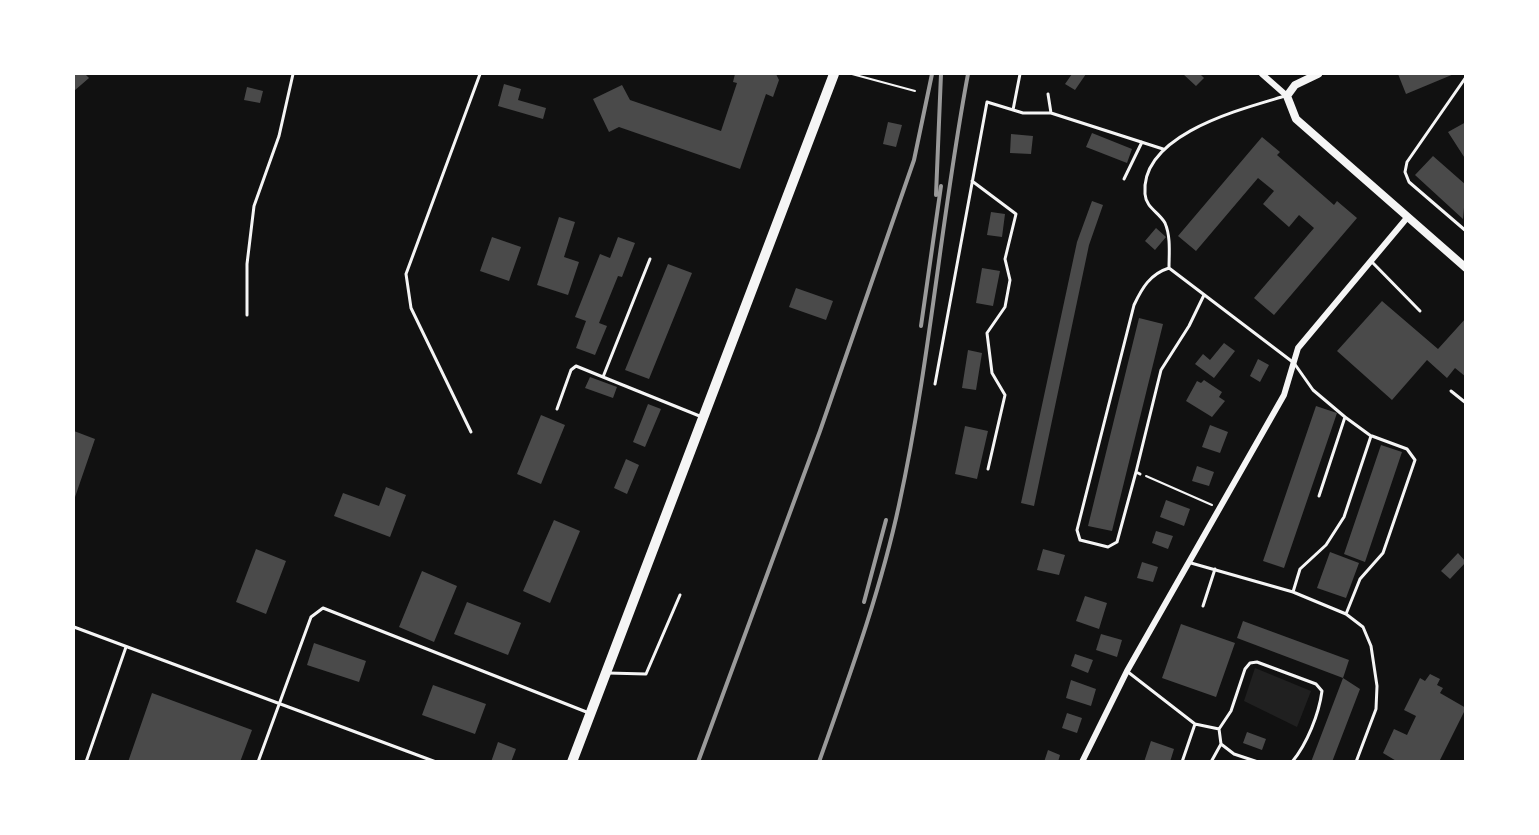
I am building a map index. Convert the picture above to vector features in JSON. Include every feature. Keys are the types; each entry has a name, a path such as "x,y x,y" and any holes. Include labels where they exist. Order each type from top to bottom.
{"main road":[{"path":"572,762 834,74"}],"street":[{"path":"1263,74 1287,96 1296,119 1407,219 1466,268"},
{"path":"1287,96 1295,85 1318,74"},
{"path":"1082,762 1127,671 1284,395 1298,348 1407,219"}],"lane":[{"path":"248,315 247,264 254,206 279,136 293,74"},
{"path":"471,432 411,308 406,274 480,74"},
{"path":"1013,110 1020,74"},
{"path":"1466,77 1407,162 1405,172 1409,182 1466,231"},
{"path":"1048,94 1051,113"},
{"path":"1287,96 1214,119 1163,149 1148,176 1144,194 1149,208 1164,222 1169,268 1294,363 1313,390 1345,417 1371,436 1407,449 1415,460 1383,553 1360,579 1346,614"},
{"path":"935,384 987,102 1013,110 1051,113 1163,149"},
{"path":"1124,178 1142,142"},
{"path":"972,181 1016,214 1005,259 1010,280 1005,308 987,333 992,373 1005,395 988,470"},
{"path":"603,377 650,259"},
{"path":"1371,261 1420,311"},
{"path":"1169,268 1159,271 1148,280 1134,305 1077,530 1080,540 1108,547 1117,542 1138,473 1161,370 1204,295"},
{"path":"557,409 571,370 576,366 703,418"},
{"path":"1452,391 1466,403"},
{"path":"1319,496 1345,417"},
{"path":"1293,592 1300,569 1326,546 1344,517 1371,436"},
{"path":"1189,562 1293,592 1346,614 1363,627 1371,646 1377,686 1377,709 1356,762"},
{"path":"1203,606 1215,569"},
{"path":"606,673 646,674 680,595"},
{"path":"258,762 311,617 323,608 590,714"},
{"path":"74,627 436,762"},
{"path":"86,762 126,647"},
{"path":"1211,762 1221,744 1219,729 1231,711 1245,669 1250,663 1257,662 1316,684 1322,691 1301,751 1292,762"},
{"path":"1127,671 1196,724 1219,729"},
{"path":"1182,762 1196,724"},
{"path":"1221,744 1234,754 1258,762"}],"path":[{"path":"852,74 915,91"},
{"path":"1138,473 1220,508"}],"shaded area":[{"path":"1255,668 1311,691 1297,727 1244,701"}],"building":[{"path":"74,74 85,74 89,78 74,91"},
{"path":"735,74 776,74 779,80 773,97 766,94 740,169 619,127 609,132 593,99 622,85 630,100 721,131 737,83 733,82"},
{"path":"1072,74 1086,74 1075,90 1065,84"},
{"path":"1183,74 1200,74 1204,78 1196,86"},
{"path":"1398,74 1454,74 1406,94"},
{"path":"504,84 521,89 518,100 546,108 543,119 498,106"},
{"path":"247,87 263,91 260,103 244,100"},
{"path":"888,122 902,125 896,147 883,144"},
{"path":"1466,122 1466,160 1448,132"},
{"path":"1092,133 1132,149 1127,163 1086,147"},
{"path":"1011,134 1033,136 1031,154 1010,153"},
{"path":"1262,137 1280,152 1277,155 1334,205 1337,201 1357,218 1274,315 1254,298 1314,228 1299,215 1289,227 1263,204 1274,191 1258,178 1196,251 1178,236"},
{"path":"1433,156 1466,185 1463,219 1415,175"},
{"path":"1092,201 1103,205 1089,245 1034,506 1021,503 1077,242"},
{"path":"991,212 1005,214 1002,237 987,235"},
{"path":"559,217 575,222 564,257 579,262 568,295 537,285"},
{"path":"1156,228 1166,237 1155,250 1145,241"},
{"path":"492,237 521,247 509,281 480,271"},
{"path":"618,237 635,243 622,277 618,276 599,323 607,326 595,355 576,348 586,321 575,317 600,254 610,258"},
{"path":"668,264 692,273 649,379 625,370"},
{"path":"982,268 1000,271 993,306 976,303"},
{"path":"796,288 833,301 826,320 789,307"},
{"path":"1382,301 1438,349 1466,318 1466,377 1455,368 1447,378 1427,360 1392,400 1337,351"},
{"path":"1139,318 1163,324 1112,531 1088,526"},
{"path":"1224,343 1235,351 1214,378 1195,364 1203,354 1210,360"},
{"path":"968,350 982,353 976,390 962,388"},
{"path":"1258,359 1269,365 1260,382 1250,376"},
{"path":"590,377 617,387 613,398 585,388"},
{"path":"1204,380 1222,392 1219,397 1225,401 1212,417 1186,401 1197,381 1201,383"},
{"path":"648,404 661,409 645,447 633,442"},
{"path":"1316,406 1337,413 1284,568 1263,561"},
{"path":"541,415 565,425 541,484 517,474"},
{"path":"1210,425 1228,432 1220,453 1202,447"},
{"path":"965,426 988,431 977,479 955,474"},
{"path":"74,431 95,439 74,500"},
{"path":"1381,445 1402,452 1365,562 1344,554"},
{"path":"626,459 639,465 627,494 614,488"},
{"path":"1197,466 1214,472 1209,486 1192,481"},
{"path":"386,487 406,495 390,537 334,516 343,493 379,506"},
{"path":"1166,500 1190,509 1184,526 1160,517"},
{"path":"554,520 580,531 550,603 523,591"},
{"path":"1156,531 1173,536 1168,549 1152,543"},
{"path":"256,549 286,561 266,614 236,602"},
{"path":"1043,549 1065,555 1059,575 1037,570"},
{"path":"1330,552 1359,563 1346,598 1317,588"},
{"path":"1458,553 1466,562 1450,579 1441,571"},
{"path":"1142,562 1158,567 1153,582 1137,578"},
{"path":"422,571 457,586 434,642 399,627"},
{"path":"1085,596 1107,603 1099,629 1076,621"},
{"path":"467,602 521,623 508,655 454,634"},
{"path":"1243,621 1349,660 1343,678 1237,638"},
{"path":"1181,624 1235,643 1216,697 1162,678"},
{"path":"1101,634 1122,640 1117,657 1096,650"},
{"path":"314,643 366,661 359,682 307,665"},
{"path":"1075,654 1093,660 1088,673 1071,666"},
{"path":"1430,674 1440,679 1437,685 1443,688 1440,693 1466,708 1439,762 1398,762 1383,753 1394,729 1407,735 1416,716 1404,710 1420,678 1425,681"},
{"path":"1343,678 1360,689 1332,762 1311,762"},
{"path":"1071,680 1096,689 1091,706 1066,698"},
{"path":"433,685 486,704 475,734 422,715"},
{"path":"152,693 252,730 240,762 128,762"},
{"path":"1067,713 1082,718 1077,733 1062,728"},
{"path":"1247,732 1266,739 1262,750 1243,743"},
{"path":"1151,741 1174,749 1170,762 1144,762"},
{"path":"498,742 516,749 511,762 491,762"},
{"path":"1048,750 1060,755 1058,762 1044,762"}],"railway":[{"path":"698,762 820,431 914,160 932,74"},
{"path":"936,195 941,74"},
{"path":"819,762 873,603 899,505 919,398 968,74"},
{"path":"921,326 941,186"},
{"path":"864,602 886,520"}]}
